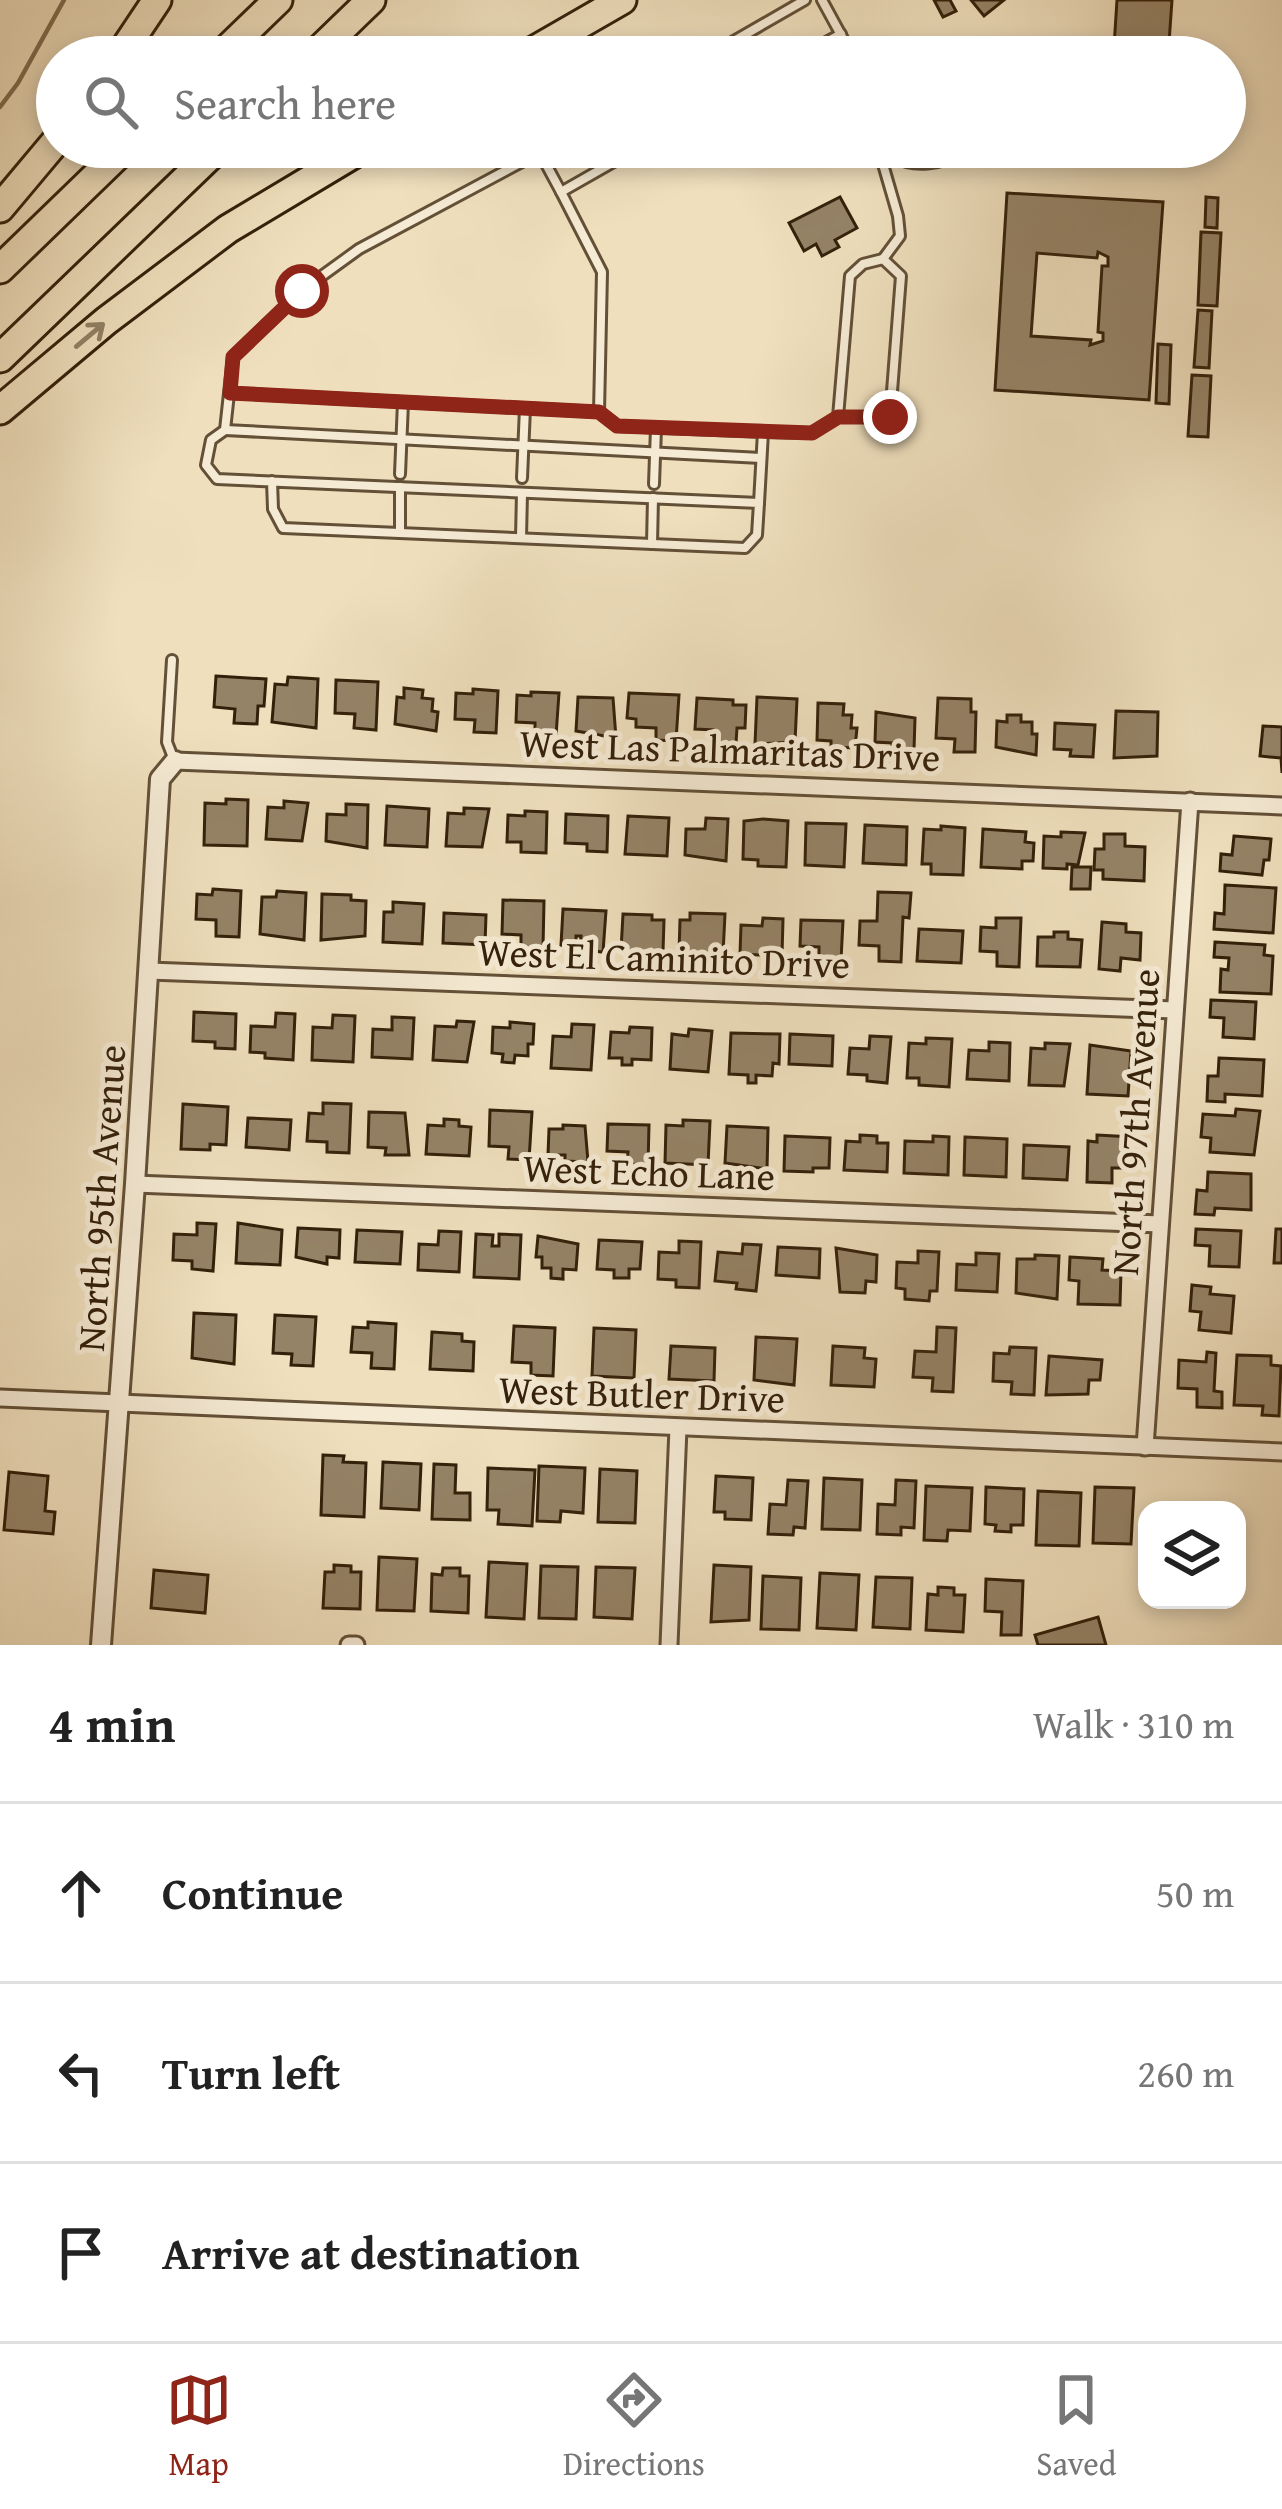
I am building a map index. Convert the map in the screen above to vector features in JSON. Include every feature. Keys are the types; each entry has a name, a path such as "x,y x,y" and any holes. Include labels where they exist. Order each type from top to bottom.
{"highway":[{"path":"133,36 158,0"},
{"path":"241,36 278,0"},
{"path":"334,36 371,0"},
{"path":"559,36 622,0"},
{"path":"0,208 36,165"},
{"path":"0,268 104,168"},
{"path":"0,358 197,168"},
{"path":"0,410 106,321 228,229 330,168"}],"street":[{"name":"West Las Palmaritas Drive","path":"175,761 1282,806"},
{"name":"North 95th Avenue","path":"101,1645 160,779 175,761"},
{"name":"North 97th Avenue","path":"1145,1448 1190,801"},
{"name":"West El Caminito Drive","path":"149,971 1175,1010"},
{"name":"West Echo Lane","path":"135,1184 1160,1224"},
{"name":"West Butler Drive","path":"0,1398 1282,1452"},
{"path":"669,1645 679,1428"}],"lane":[{"path":"742,36 805,0"},
{"path":"822,0 841,34 837,36"},
{"path":"225,430 233,357 302,291 359,249 512,168"},
{"path":"548,168 602,272 599,412"},
{"path":"561,192 603,168"},
{"path":"838,417 850,276 862,264 883,259 900,236 883,168"},
{"path":"230,393 599,412 617,426 763,432 812,433 838,417 890,417 901,276 883,259"},
{"path":"400,474 403,402"},
{"path":"522,478 525,408"},
{"path":"654,484 656,428"},
{"path":"759,503 218,479 206,465 212,440 225,430 761,458"},
{"path":"272,482 273,509 283,528 745,548 757,535 763,432"},
{"path":"400,487 400,533"},
{"path":"521,538 522,493"},
{"path":"652,499 652,544"},
{"path":"172,660 167,742 175,761"}],"building":[{"path":"934,0 950,0 956,11 943,17"},
{"path":"971,0 1004,0 984,16"},
{"path":"1117,0 1172,0 1169,36 1115,36"},
{"path":"1007,193 1163,202 1149,400 995,390","holes":["1098,252 1108,257 1108,266 1102,266 1098,332 1103,333 1103,341 1090,345 1091,340 1031,336 1037,253 1097,258"]},
{"path":"840,197 857,228 835,240 839,247 822,256 816,244 804,251 789,223"},
{"path":"1206,197 1218,198 1217,228 1205,227"},
{"path":"1201,232 1221,233 1217,306 1198,305"},
{"path":"1198,310 1212,311 1209,368 1194,367"},
{"path":"1158,344 1171,345 1169,404 1156,403"},
{"path":"1192,375 1211,376 1208,437 1188,436"},
{"path":"216,676 266,679 257,724 234,723 235,709 214,707"},
{"path":"288,677 318,679 316,728 272,722 275,684 287,685"},
{"path":"336,680 378,682 376,730 354,728 355,714 335,713"},
{"path":"404,688 423,690 422,698 433,699 432,711 438,712 436,731 395,724 397,697 404,698"},
{"path":"473,689 498,691 496,733 474,732 475,720 455,719 456,693 473,694"},
{"path":"531,692 559,693 556,736 535,735 535,723 516,722 517,695 531,696"},
{"path":"629,693 679,695 676,741 656,740 656,728 636,727 636,719 627,718"},
{"path":"578,697 613,698 616,738 576,731"},
{"path":"757,697 797,699 795,742 755,744"},
{"path":"697,698 746,705 745,728 737,728 736,743 715,743 715,730 695,729"},
{"path":"938,698 971,699 971,712 976,712 975,752 954,752 955,739 936,738"},
{"path":"818,703 844,704 843,715 852,715 851,728 857,728 855,748 831,747 831,741 817,740"},
{"path":"1116,711 1158,712 1157,756 1114,758"},
{"path":"876,712 915,718 914,750 875,742"},
{"path":"1007,715 1021,715 1021,722 1032,722 1036,755 996,747 997,721 1007,722"},
{"path":"1055,723 1095,725 1093,757 1070,756 1071,750 1054,749"},
{"path":"1263,726 1282,727 1282,773 1281,758 1260,756"},
{"path":"226,799 248,800 247,846 204,845 205,803 226,804"},
{"path":"284,801 308,803 302,841 266,839 268,807 284,808"},
{"path":"346,804 368,805 367,848 326,841 327,814 346,815"},
{"path":"387,806 429,809 427,847 385,845"},
{"path":"464,808 489,809 482,847 446,846 448,813 464,814"},
{"path":"525,811 547,812 546,853 521,852 521,842 507,842 508,815 525,816"},
{"path":"566,814 608,816 607,852 587,851 587,844 565,843"},
{"path":"628,816 669,818 667,856 625,854"},
{"path":"706,818 728,819 726,861 685,855 686,829 705,829"},
{"path":"744,821 788,821 786,867 758,866 758,860 743,859"},
{"path":"806,823 846,824 844,867 805,865"},
{"path":"865,825 907,827 906,865 863,863"},
{"path":"941,826 965,828 963,875 931,874 931,864 922,864 924,829 941,830"},
{"path":"983,829 1026,832 1025,842 1034,843 1033,861 1022,861 1022,869 981,867"},
{"path":"1061,832 1085,833 1078,865 1043,868 1044,836 1061,837"},
{"path":"1104,834 1125,834 1125,846 1145,847 1144,881 1103,879 1103,870 1094,870 1095,849 1104,849"},
{"path":"1234,836 1271,839 1262,875 1220,871 1221,854 1232,855"},
{"path":"1072,867 1091,867 1090,889 1071,889"},
{"path":"1225,885 1276,888 1273,933 1214,929 1215,913 1224,914"},
{"path":"213,889 241,891 239,937 216,936 216,920 196,919 197,894 212,895"},
{"path":"277,891 306,893 304,940 260,934 262,897 276,897"},
{"path":"878,892 911,893 909,918 903,917 901,962 879,961 879,946 859,945 860,921 877,921"},
{"path":"322,894 366,901 365,936 321,940"},
{"path":"503,900 544,901 543,948 521,947 521,935 502,934"},
{"path":"393,902 424,904 422,944 383,942 384,912 393,912"},
{"path":"563,909 606,911 603,952 580,950 581,936 576,936 576,946 561,945"},
{"path":"444,913 486,915 485,945 443,943"},
{"path":"690,913 725,914 723,954 679,953 680,920 690,920"},
{"path":"623,914 664,920 663,952 621,950"},
{"path":"763,918 783,919 782,956 740,954 741,925 762,926"},
{"path":"996,918 1021,918 1019,967 997,966 997,952 980,951 981,927 996,928"},
{"path":"801,920 843,921 841,960 819,959 819,947 800,946"},
{"path":"1102,922 1126,924 1126,932 1141,933 1140,960 1121,958 1120,971 1099,969"},
{"path":"919,929 963,931 961,963 917,961"},
{"path":"1054,932 1068,932 1068,939 1082,940 1080,967 1037,966 1038,937 1054,937"},
{"path":"1215,942 1265,945 1264,955 1273,956 1271,994 1220,992 1221,969 1228,970 1229,958 1214,957"},
{"path":"1211,1000 1256,1002 1254,1039 1223,1037 1224,1018 1210,1017"},
{"path":"194,1012 236,1014 235,1049 193,1041"},
{"path":"276,1013 295,1014 293,1060 250,1052 251,1026 275,1027"},
{"path":"333,1015 355,1016 353,1062 312,1060 313,1027 332,1028"},
{"path":"392,1017 414,1018 412,1059 372,1057 373,1029 392,1030"},
{"path":"457,1021 474,1022 467,1062 433,1060 435,1026 456,1027"},
{"path":"510,1022 534,1024 528,1056 515,1055 514,1063 502,1062 503,1054 492,1053 493,1027 510,1028"},
{"path":"572,1024 594,1025 591,1070 551,1068 553,1036 571,1037"},
{"path":"630,1027 652,1028 651,1060 632,1059 632,1065 622,1065 622,1058 609,1058 611,1032 629,1033"},
{"path":"689,1029 712,1031 708,1072 670,1069 672,1034 688,1036"},
{"path":"731,1033 780,1034 779,1064 773,1063 772,1076 756,1075 756,1083 748,1083 748,1075 729,1074"},
{"path":"790,1034 833,1036 832,1066 789,1064"},
{"path":"870,1036 891,1037 887,1083 848,1074 850,1048 869,1049"},
{"path":"926,1038 952,1039 949,1087 919,1085 919,1078 907,1078 909,1043 926,1044"},
{"path":"989,1042 1010,1043 1009,1081 967,1079 969,1050 989,1051"},
{"path":"1045,1043 1070,1044 1064,1086 1029,1085 1031,1048 1045,1049"},
{"path":"1090,1045 1131,1051 1128,1096 1087,1094"},
{"path":"1219,1058 1264,1060 1262,1096 1225,1094 1225,1102 1207,1101 1208,1076 1218,1076"},
{"path":"323,1103 351,1104 349,1153 327,1152 327,1142 307,1141 309,1113 323,1114"},
{"path":"183,1104 228,1107 226,1145 181,1149"},
{"path":"1236,1109 1260,1111 1254,1155 1210,1152 1211,1138 1201,1137 1203,1114 1235,1116"},
{"path":"490,1110 532,1112 529,1160 508,1159 509,1147 489,1146"},
{"path":"369,1112 405,1113 409,1155 385,1155 386,1148 368,1147"},
{"path":"248,1118 291,1120 289,1150 246,1147"},
{"path":"444,1119 471,1127 469,1156 426,1154 428,1125 444,1126"},
{"path":"683,1120 710,1121 708,1165 665,1163 666,1125 683,1126"},
{"path":"608,1124 649,1125 648,1165 627,1164 628,1152 607,1151"},
{"path":"563,1125 585,1126 588,1162 548,1155 549,1129 563,1129"},
{"path":"727,1126 768,1128 767,1169 725,1163"},
{"path":"860,1135 877,1136 877,1143 888,1143 887,1172 844,1170 846,1141 860,1142"},
{"path":"1097,1135 1132,1137 1131,1168 1112,1168 1112,1183 1087,1182 1088,1141 1097,1142"},
{"path":"785,1136 830,1138 829,1168 784,1171"},
{"path":"933,1136 949,1137 948,1175 904,1173 905,1141 933,1142"},
{"path":"965,1137 1007,1139 1006,1177 964,1175"},
{"path":"1024,1145 1069,1147 1067,1180 1023,1178"},
{"path":"1208,1172 1251,1174 1251,1210 1215,1208 1214,1215 1195,1214 1197,1190 1207,1191"},
{"path":"197,1223 216,1224 213,1271 192,1269 192,1261 173,1260 174,1234 197,1235"},
{"path":"238,1223 282,1230 280,1265 236,1263"},
{"path":"298,1228 340,1230 339,1258 327,1257 327,1264 296,1257"},
{"path":"1196,1229 1241,1231 1239,1267 1209,1266 1210,1246 1195,1245"},
{"path":"1276,1229 1282,1229 1282,1263 1274,1263"},
{"path":"357,1230 402,1232 400,1264 355,1262"},
{"path":"439,1231 461,1232 459,1272 418,1270 419,1244 438,1245"},
{"path":"476,1234 493,1235 492,1246 499,1246 499,1234 521,1235 519,1279 474,1277"},
{"path":"538,1236 578,1244 576,1270 563,1269 563,1279 551,1278 551,1268 542,1268 542,1257 536,1257"},
{"path":"599,1240 642,1242 640,1269 629,1269 629,1278 614,1278 614,1270 597,1269"},
{"path":"679,1241 701,1242 699,1288 676,1287 676,1280 658,1279 659,1252 679,1253"},
{"path":"743,1244 761,1245 756,1291 715,1281 718,1252 742,1254"},
{"path":"778,1247 820,1249 819,1278 776,1275"},
{"path":"836,1248 877,1255 876,1282 866,1281 865,1293 840,1292"},
{"path":"918,1251 939,1252 937,1291 930,1291 929,1301 905,1299 905,1289 896,1288 897,1262 918,1263"},
{"path":"976,1253 999,1254 997,1292 956,1290 957,1264 976,1265"},
{"path":"1035,1255 1059,1256 1057,1299 1016,1293 1017,1259 1035,1259"},
{"path":"1070,1257 1103,1259 1102,1270 1121,1271 1120,1305 1078,1304 1079,1281 1069,1280"},
{"path":"1192,1285 1211,1287 1210,1294 1234,1296 1231,1333 1199,1330 1201,1312 1190,1311"},
{"path":"194,1313 236,1315 234,1364 192,1358"},
{"path":"275,1315 316,1317 313,1366 291,1365 292,1354 273,1353"},
{"path":"368,1322 396,1324 394,1369 371,1368 372,1353 351,1352 353,1327 368,1328"},
{"path":"514,1326 555,1328 553,1376 531,1375 531,1363 512,1362"},
{"path":"937,1327 956,1328 953,1392 932,1391 933,1378 913,1377 915,1351 936,1352"},
{"path":"594,1328 636,1330 634,1378 592,1376"},
{"path":"432,1332 462,1334 462,1341 474,1342 473,1371 430,1369"},
{"path":"756,1337 797,1339 794,1385 754,1380"},
{"path":"671,1346 715,1348 714,1381 669,1379"},
{"path":"833,1346 865,1348 864,1358 876,1359 874,1387 831,1385"},
{"path":"1010,1347 1036,1348 1034,1395 1011,1394 1012,1382 993,1381 994,1353 1009,1354"},
{"path":"1207,1352 1216,1353 1214,1391 1222,1392 1222,1408 1197,1407 1197,1389 1178,1388 1179,1360 1206,1362"},
{"path":"1237,1355 1271,1356 1271,1365 1281,1366 1279,1416 1262,1415 1263,1406 1234,1405"},
{"path":"1049,1356 1102,1360 1100,1380 1089,1380 1088,1394 1046,1395"},
{"path":"323,1455 366,1463 364,1517 321,1515"},
{"path":"383,1462 421,1464 419,1510 381,1508"},
{"path":"434,1464 456,1465 455,1493 470,1493 470,1520 432,1519"},
{"path":"539,1466 585,1468 583,1513 561,1511 560,1522 537,1521"},
{"path":"488,1468 535,1470 532,1526 498,1524 499,1510 487,1510"},
{"path":"600,1469 637,1471 635,1523 598,1522"},
{"path":"9,1472 48,1476 45,1511 55,1512 53,1534 4,1530"},
{"path":"716,1476 753,1478 751,1520 725,1519 725,1512 714,1512"},
{"path":"824,1478 862,1480 860,1530 822,1529"},
{"path":"788,1480 808,1481 805,1528 794,1527 793,1535 768,1534 770,1504 786,1505"},
{"path":"896,1480 916,1481 914,1528 901,1527 901,1535 877,1534 878,1504 895,1505"},
{"path":"926,1486 972,1488 970,1531 948,1530 947,1541 924,1540"},
{"path":"986,1487 1024,1489 1023,1525 1011,1525 1011,1532 995,1531 996,1525 985,1524"},
{"path":"1095,1487 1134,1488 1131,1544 1093,1543"},
{"path":"1038,1491 1081,1493 1079,1546 1036,1545"},
{"path":"379,1557 417,1559 414,1611 377,1610"},
{"path":"489,1562 527,1564 524,1619 486,1617"},
{"path":"334,1565 361,1572 360,1609 323,1608 325,1572 334,1572"},
{"path":"714,1565 751,1567 749,1620 711,1622"},
{"path":"541,1566 578,1567 576,1619 539,1618"},
{"path":"596,1567 635,1568 632,1619 594,1617"},
{"path":"443,1568 460,1568 460,1576 469,1576 468,1613 431,1611 432,1574 442,1575"},
{"path":"154,1570 208,1575 205,1613 151,1608"},
{"path":"820,1573 859,1575 856,1630 817,1628"},
{"path":"763,1576 801,1578 799,1630 761,1629"},
{"path":"876,1577 912,1578 910,1629 873,1627"},
{"path":"986,1579 1023,1581 1021,1635 1001,1635 1002,1612 985,1611"},
{"path":"938,1587 965,1595 963,1632 926,1630 928,1594 938,1595"},
{"path":"1098,1617 1106,1645 1038,1645 1035,1635"}],"waterway":[{"path":"44,36 64,0"},
{"path":"0,107 36,51"}],"route":[{"path":"302,291 233,357 230,393 599,412 617,426 763,432 812,433 838,417 890,417"}]}
